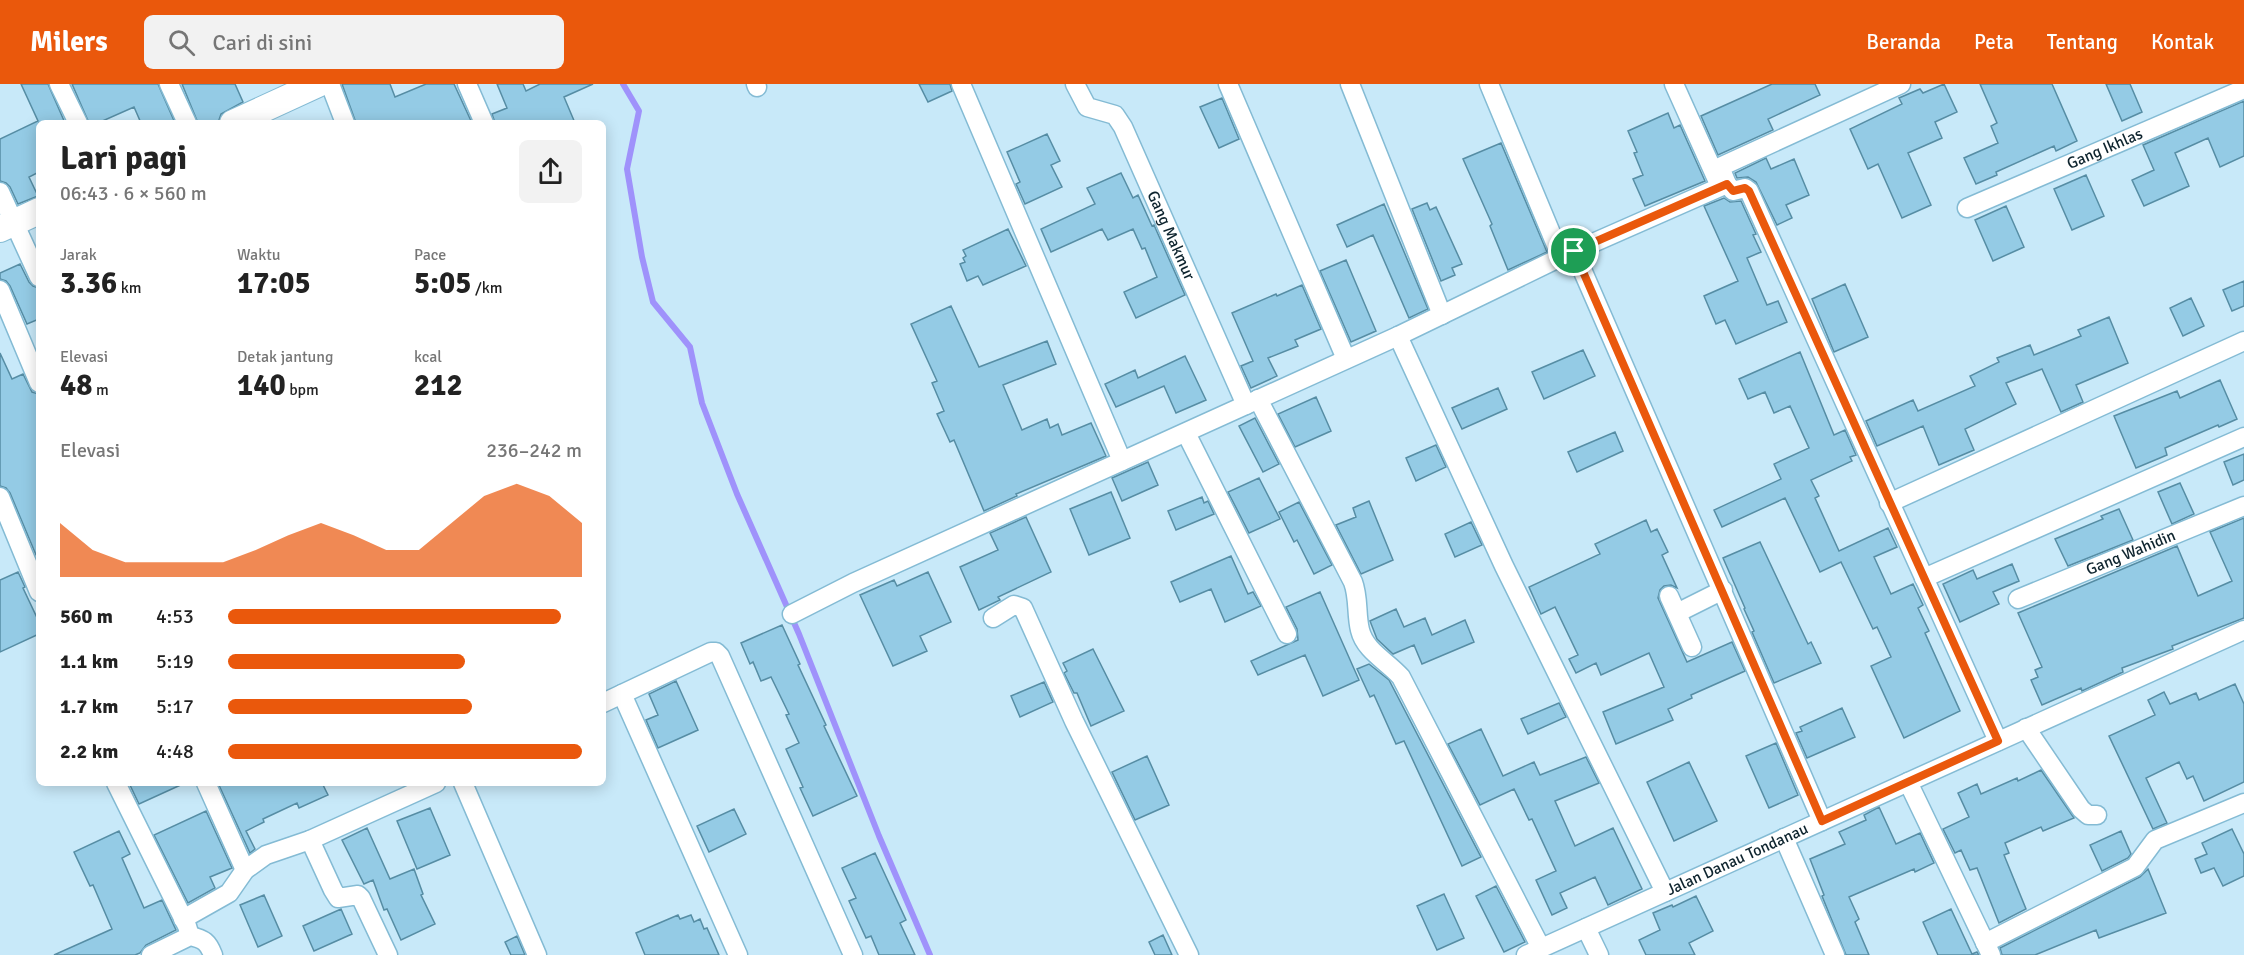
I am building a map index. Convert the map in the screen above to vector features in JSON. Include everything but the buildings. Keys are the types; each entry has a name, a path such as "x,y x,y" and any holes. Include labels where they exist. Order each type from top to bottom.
{"street":[{"path":"59,84 77,120"},
{"path":"169,84 186,120"},
{"path":"240,120 318,84"},
{"path":"330,84 344,120"},
{"path":"467,84 483,120"},
{"path":"961,84 1122,461"},
{"name":"Gang Makmur","path":"1075,84 1087,107 1115,115 1123,127 1252,402 1353,582 1358,594 1360,632 1375,654 1401,677 1534,952"},
{"path":"1228,84 1346,359"},
{"path":"1350,84 1442,315"},
{"path":"1489,84 1723,590 1822,821"},
{"path":"1674,84 1724,185 1733,191 1745,188 1749,191 1998,741"},
{"path":"1724,185 1720,167 1901,84"},
{"name":"Gang Ikhlas","path":"1967,208 2244,89"},
{"path":"792,614 853,584 1398,336 1568,254 1724,185"},
{"path":"0,192 7,226 36,272"},
{"path":"7,226 36,213"},
{"path":"0,290 36,376"},
{"path":"1398,336 1504,566 1665,892"},
{"path":"1889,503 2244,341"},
{"path":"1186,433 1287,634"},
{"path":"1924,578 2244,437"},
{"path":"0,497 36,585"},
{"name":"Gang Wahidin","path":"2018,599 2244,506"},
{"path":"1677,613 1723,590"},
{"path":"1669,596 1692,647"},
{"path":"993,618 1014,605 1023,608 1074,721 1189,955"},
{"name":"Jalan Danau Tondanau","path":"1534,952 2244,630"},
{"path":"606,702 711,652 716,652 720,656 854,955"},
{"path":"622,694 738,955"},
{"path":"2026,728 2081,809 2088,815 2097,815"},
{"path":"1908,782 1988,949 2135,867 2155,840 2244,803"},
{"path":"117,786 186,927 209,944 213,955"},
{"path":"207,786 245,870"},
{"path":"152,955 229,893 245,870 266,855 310,840 429,786"},
{"path":"464,786 537,955"},
{"path":"1784,838 1835,955"},
{"path":"310,840 338,898 358,895 361,898 388,955"},
{"path":"1586,928 1599,955"}],"waterway":[{"path":"623,84 639,111 627,169 642,257 653,302 690,347 702,403 737,494 799,634 879,836 930,955"}],"route":[{"path":"1727,184 1733,191 1745,188 1749,191 1998,741 1822,821 1574,251 1727,184"}]}
